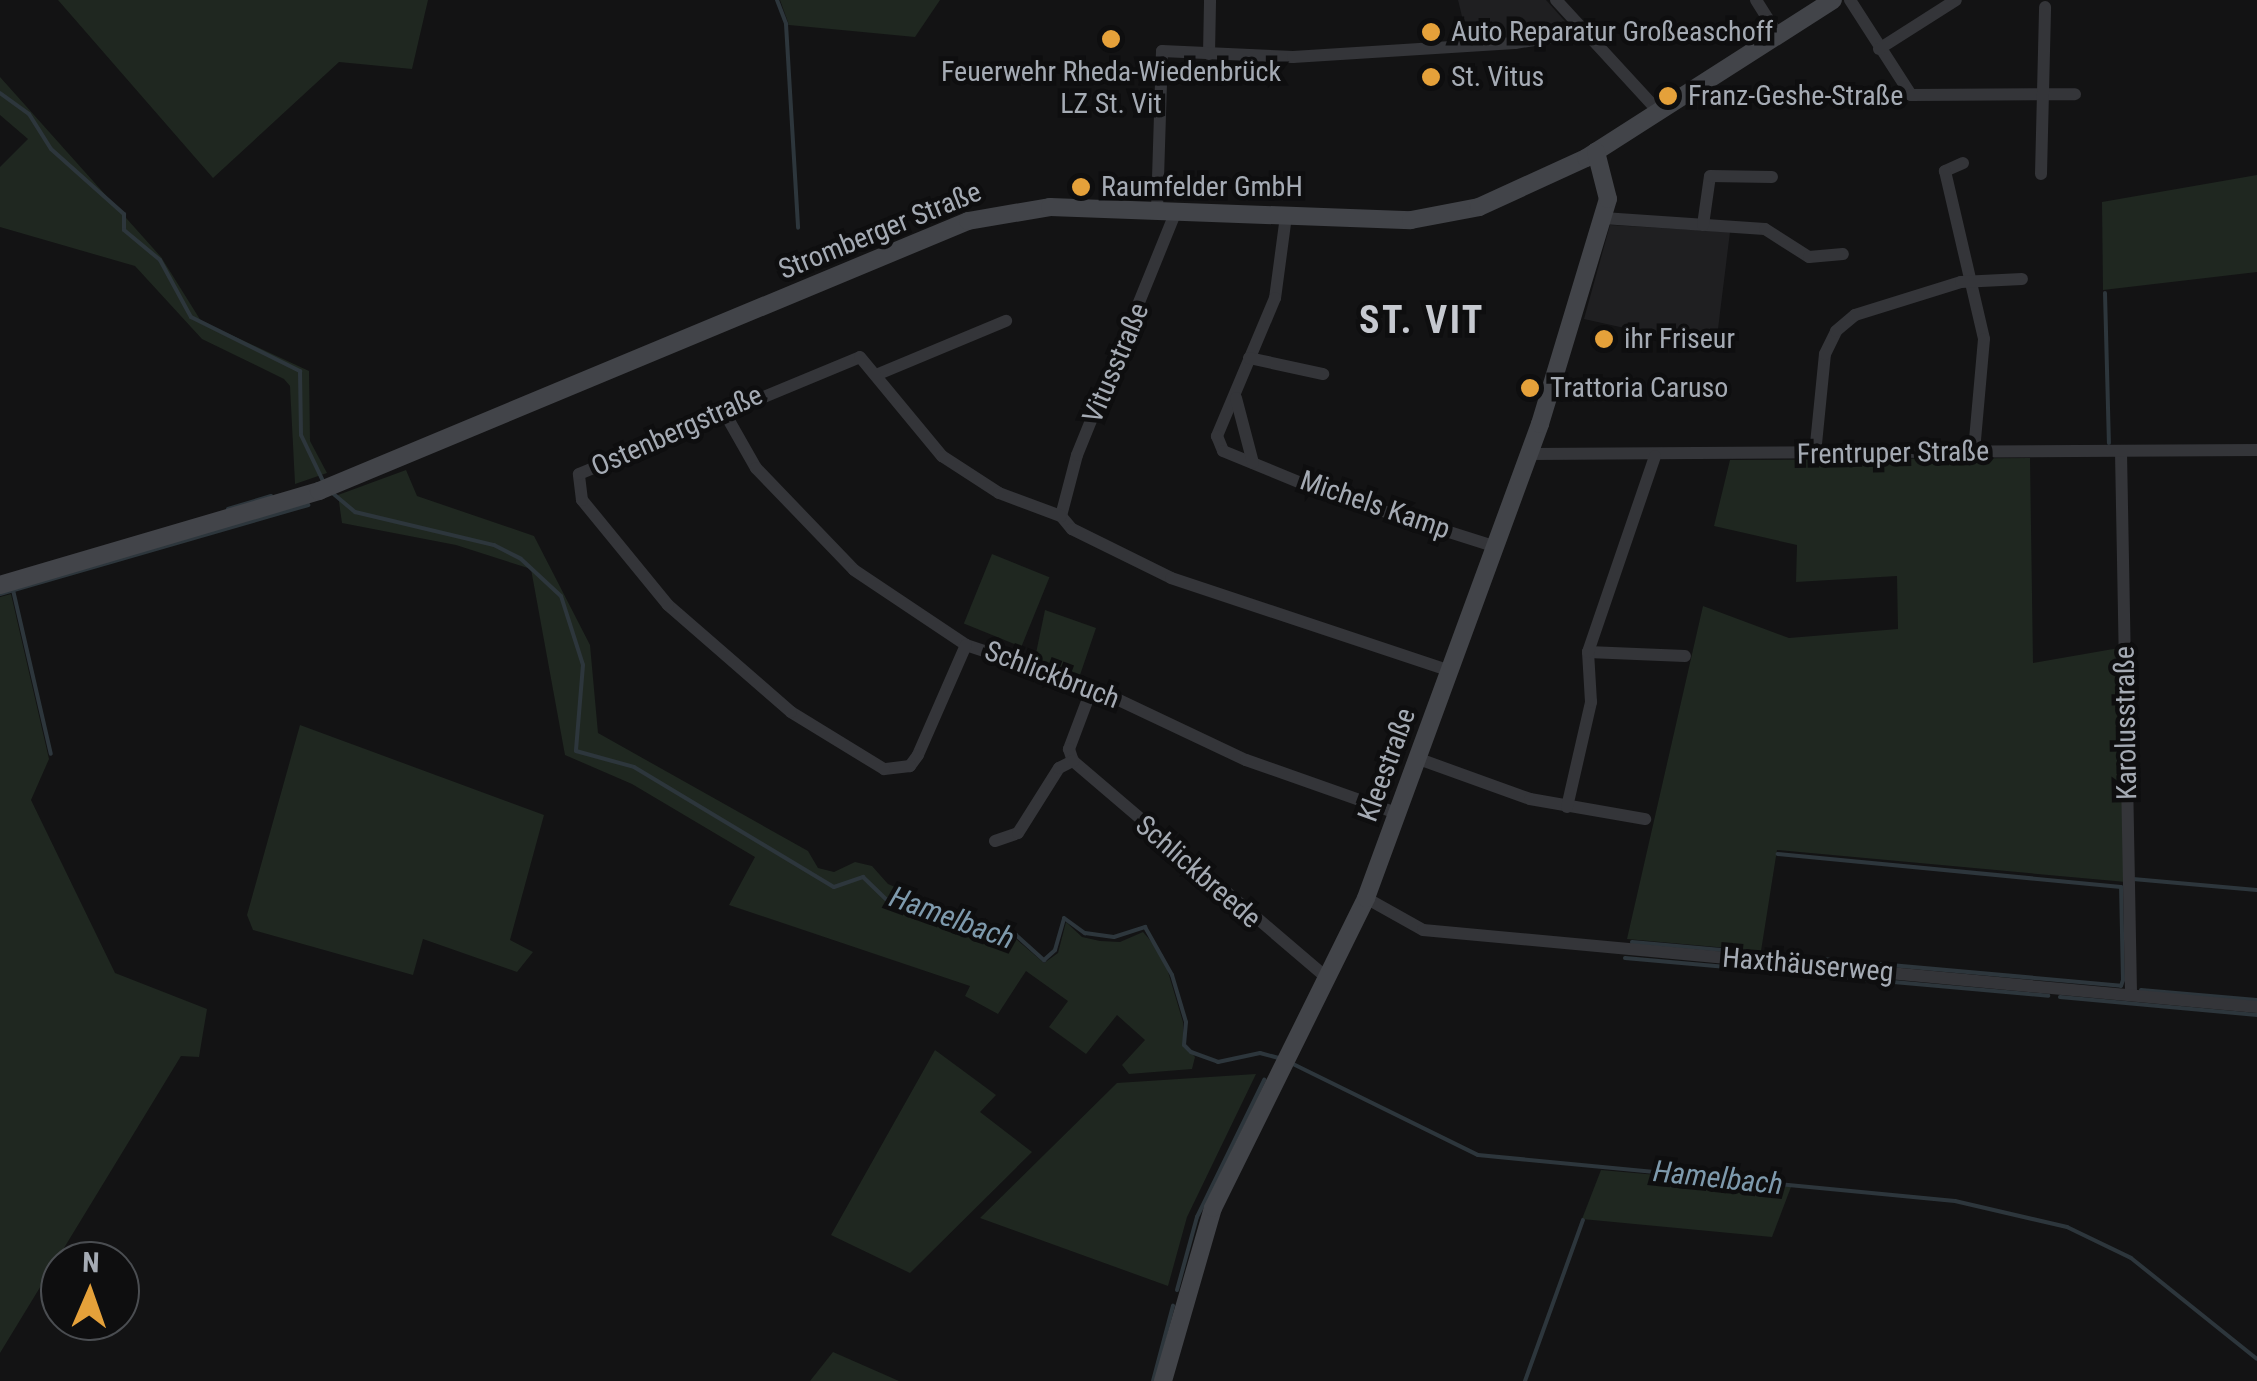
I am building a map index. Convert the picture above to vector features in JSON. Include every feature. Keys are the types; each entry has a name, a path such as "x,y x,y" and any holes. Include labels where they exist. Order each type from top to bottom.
{"main road":[{"name":"Stromberger Straße","path":"0,585 319,491 968,221 1050,207 1411,220 1454,214 1537,185 1596,152 1833,0"},
{"name":"Kleestraße","path":"1163,1381 1213,1208 1366,898 1530,454 1603,218 1608,179 1596,152"}],"street":[{"path":"1208,54 1210,0"},
{"path":"1556,0 1659,112"},
{"path":"1756,0 1778,35"},
{"path":"1850,0 1912,95 2075,94"},
{"path":"1880,48 1956,0"},
{"path":"2041,174 2045,7"},
{"path":"1166,211 1162,51 1292,57 1515,43 1585,32"},
{"path":"1963,163 1945,172 1984,339 1967,451"},
{"path":"1703,225 1710,176 1772,177"},
{"name":"Vitusstraße","path":"1062,516 1076,455 1166,211"},
{"name":"Michels Kamp","path":"1286,216 1275,298 1218,444 1253,463 1496,548"},
{"path":"1603,218 1766,229 1808,257 1843,254"},
{"path":"1815,454 1825,354 1836,331 1855,314 1970,280 2022,279"},
{"path":"1006,321 876,375 942,456 998,492 1062,516 1072,529 1171,578 1451,671"},
{"name":"Ostenbergstraße","path":"876,375 870,364 849,356 591,464 577,480 582,500 668,606 791,712 897,771 918,755 966,645"},
{"path":"1249,358 1324,374"},
{"path":"1236,398 1253,463"},
{"name":"Schlickbruch","path":"723,410 756,468 823,543 966,645 1075,681 1089,696 1104,693 1246,760 1399,814"},
{"name":"Frentruper Straße","path":"1530,454 2257,450"},
{"name":"Karolusstraße","path":"2120,452 2131,994"},
{"path":"1567,807 1590,702 1588,652 1655,456"},
{"path":"1588,652 1685,656"},
{"path":"995,841 1018,832 1059,768 1072,761 1069,749 1089,696"},
{"path":"1420,759 1567,807 1645,819"},
{"name":"Schlickbreede","path":"1072,761 1327,978"},
{"name":"Haxthäuserweg","path":"1366,898 1422,930 2257,1007"}],"shaded area":[{"path":"58,0 428,0 412,69 339,62 213,178"},
{"path":"780,0 940,0 915,37 789,25"},
{"name":"St. Vitus","path":"1458,0 1546,0 1571,28 1514,39 1467,37"},
{"path":"0,77 161,257 201,321 309,371 310,441 327,473 295,484 290,386 284,379 202,339 135,266 0,227 0,167 28,139 0,115"},
{"path":"2257,175 2257,272 2103,290 2102,202"},
{"path":"1610,225 1730,232 1717,337 1647,333 1584,319"},
{"path":"2030,458 2033,663 2119,648 2126,882 1777,850 1761,951 1627,939 1703,606 1789,638 1898,629 1897,576 1796,582 1797,545 1714,526 1730,460"},
{"path":"406,470 417,496 534,536 590,645 598,733 808,851 818,868 834,872 855,862 872,866 888,884 1016,939 1044,963 1058,953 1066,922 1082,937 1100,941 1120,942 1143,932 1163,955 1183,1022 1183,1043 1195,1057 1192,1069 1129,1074 1122,1065 1145,1040 1117,1015 1086,1054 1049,1027 1068,1001 1026,971 998,1014 965,996 970,986 729,905 755,857 632,784 565,755 531,569 456,545 342,523 338,495"},
{"path":"992,554 1049,577 1021,647 964,624"},
{"path":"11,594 49,759 31,800 115,973 207,1009 199,1057 181,1056 68,1241 40,1241 40,1287 0,1353 0,597"},
{"path":"1045,610 1096,628 1080,675 1035,658"},
{"path":"300,725 544,815 510,940 533,952 517,972 423,939 413,975 253,930 247,915"},
{"path":"935,1050 996,1095 980,1112 1032,1152 910,1273 831,1235"},
{"path":"1256,1074 1187,1217 1168,1286 980,1218 1117,1083"},
{"path":"1601,1170 1791,1187 1772,1237 1582,1219"},
{"path":"833,1352 899,1381 810,1381"}],"waterway":[{"path":"777,0 786,24 798,228"},
{"name":"Hamelbach","path":"0,93 29,114 51,149 124,214 124,230 160,260 191,317 300,371 301,435 324,483"},
{"path":"2105,293 2109,443"},
{"name":"Hamelbach","path":"330,491 355,512 494,545 521,559 561,596 583,665 576,751 634,767 834,887 863,877 886,899 914,910 1016,935 1044,960 1055,950 1064,918 1085,933 1114,937 1145,927 1172,975 1186,1022 1184,1045 1191,1052 1218,1062 1260,1053 1283,1059"},
{"path":"228,509 271,496"},
{"path":"0,594 308,505"},
{"path":"13,590 51,754"},
{"path":"1632,942 2121,986 2121,887 1778,854"},
{"path":"2133,879 2257,890"},
{"path":"1625,958 2048,996"},
{"path":"2141,990 2257,1000"},
{"path":"2060,997 2257,1015"},
{"name":"Hamelbach","path":"1291,1063 1478,1155 1955,1201 2067,1227 2131,1258 2257,1359"},
{"path":"1177,1290 1197,1217 1264,1080"},
{"path":"1525,1381 1583,1220"},
{"path":"1153,1381 1173,1306"}],"place":[{"name":"Auto Reparatur Großeaschoff","path":"1431,32"},
{"name":"Feuerwehr Rheda-Wiedenbrück LZ St. Vit","path":"1111,39"},
{"name":"St. Vitus","path":"1431,77"},
{"name":"Franz-Geshe-Straße","path":"1668,96"},
{"name":"Raumfelder GmbH","path":"1081,187"},
{"name":"ihr Friseur","path":"1604,339"},
{"name":"Trattoria Caruso","path":"1530,388"}],"district":[{"name":"ST. VIT","path":"1422,321"}]}
